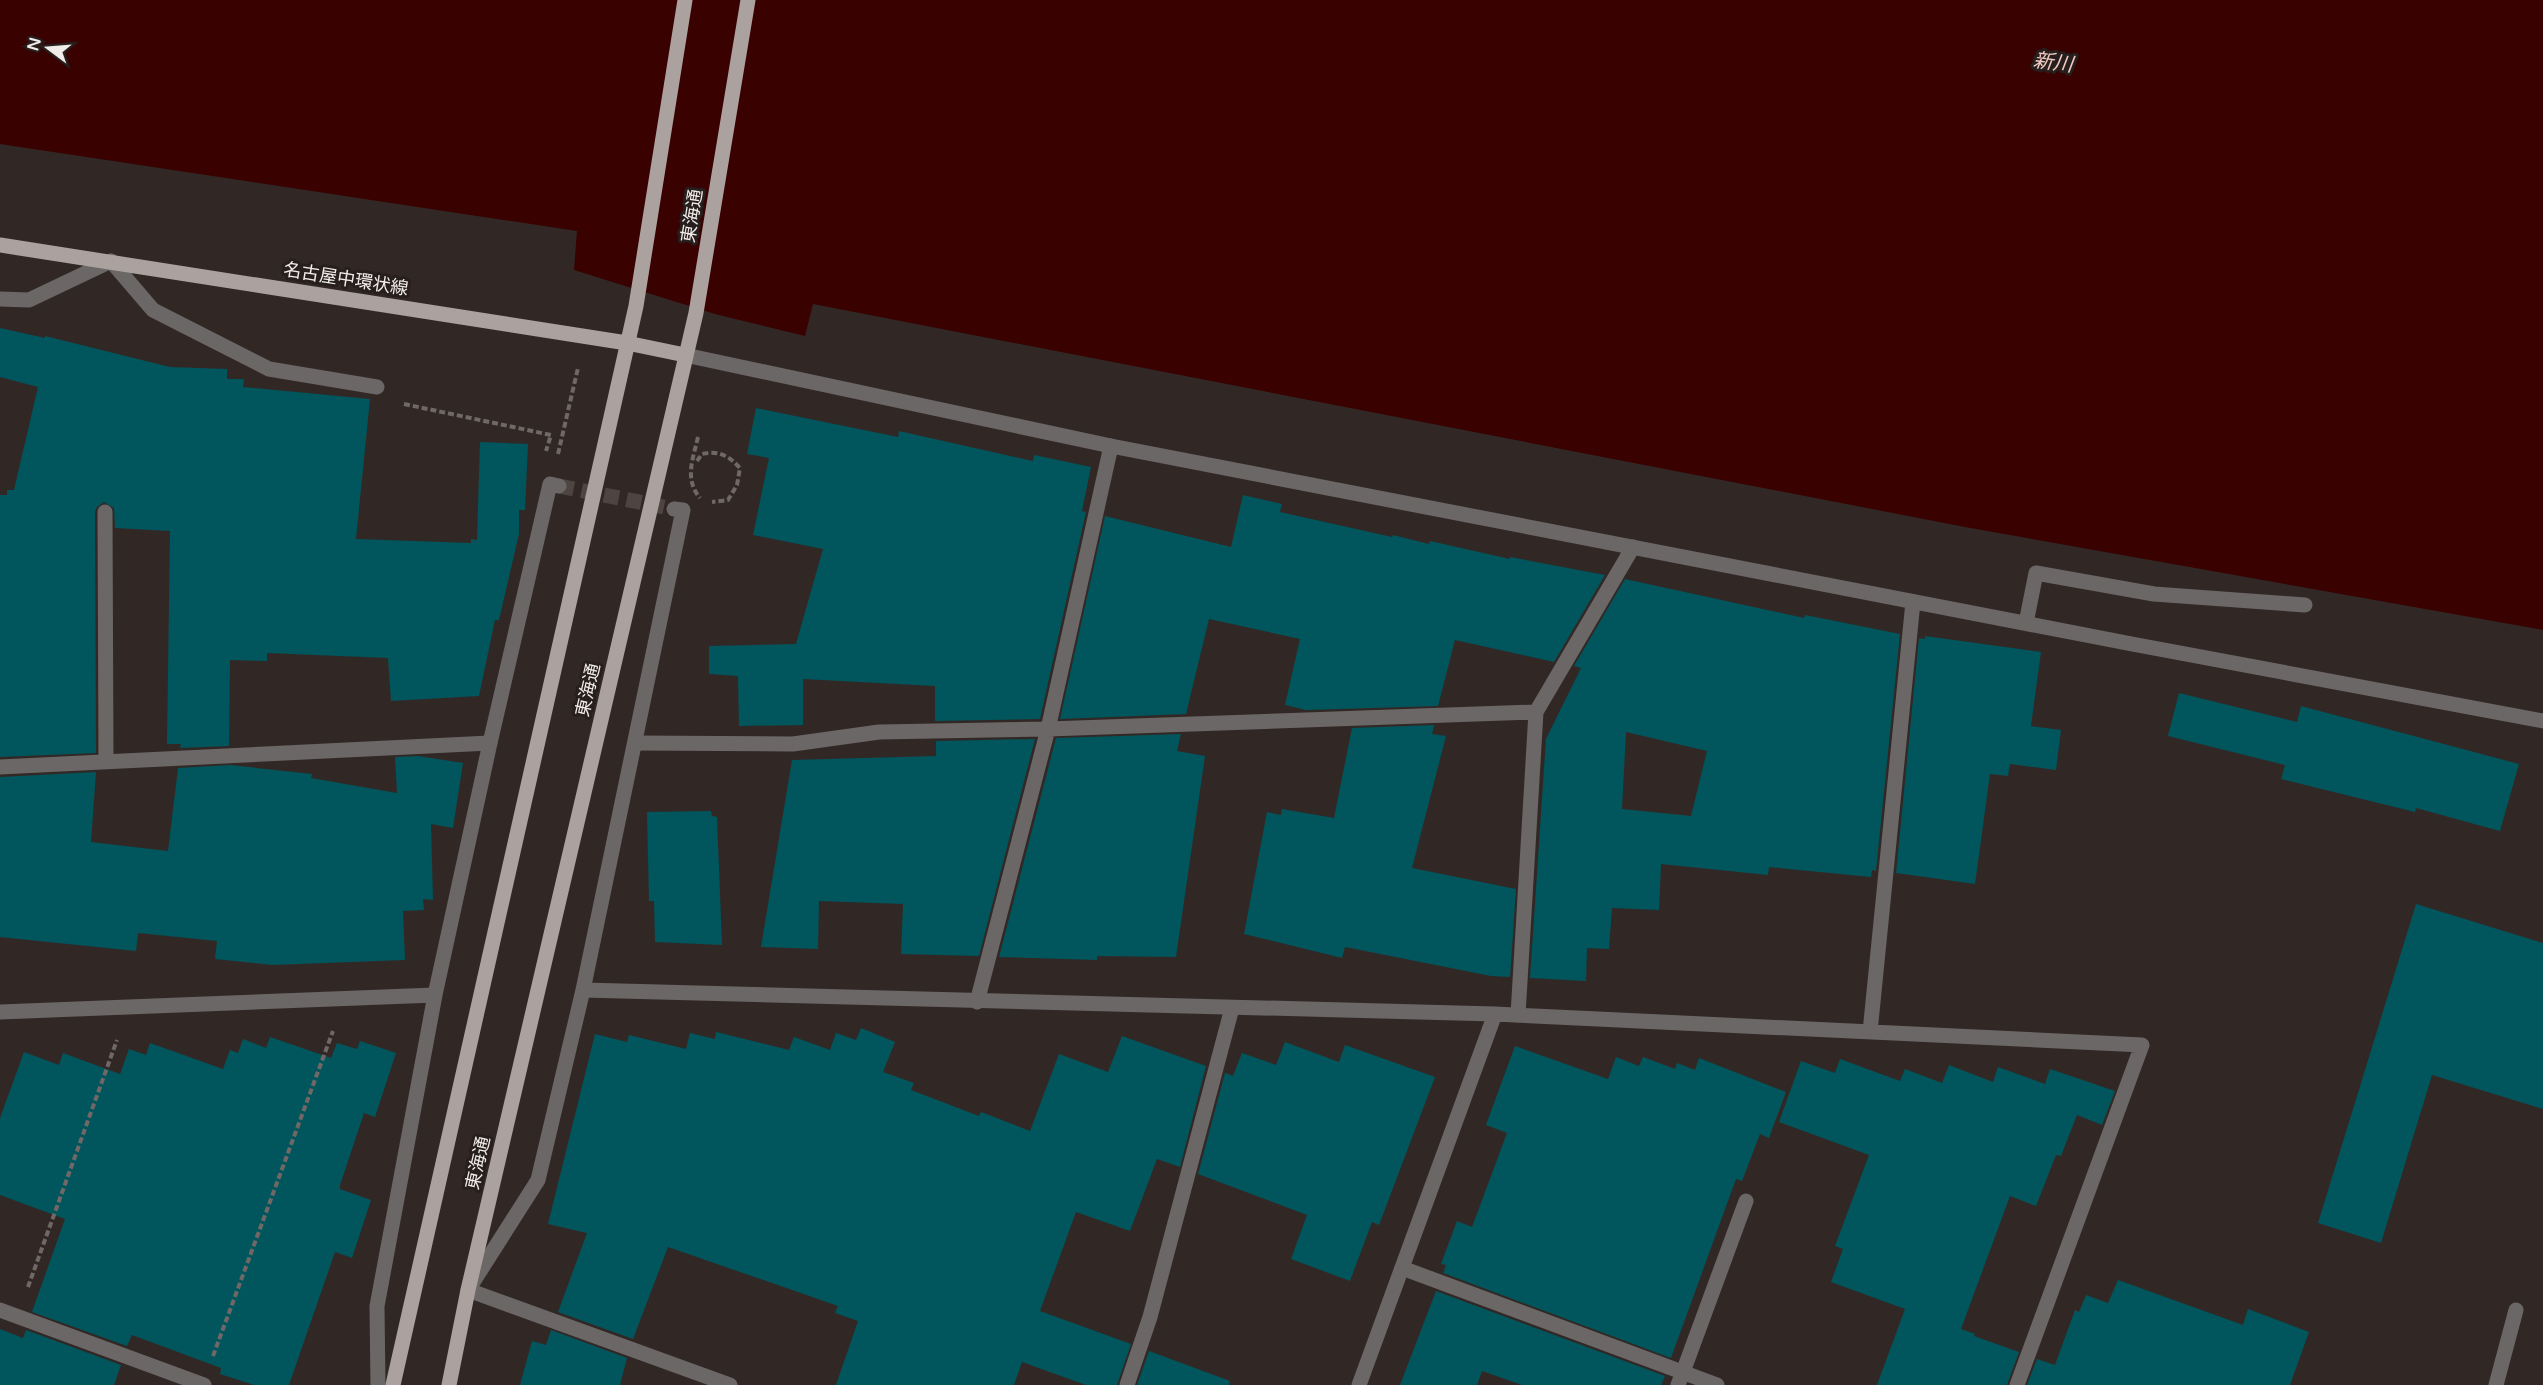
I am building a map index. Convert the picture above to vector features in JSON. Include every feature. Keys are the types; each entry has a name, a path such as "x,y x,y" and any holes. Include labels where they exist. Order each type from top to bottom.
{"main road":[{"name":"東海通","path":"393,1385 636,306 685,0"},
{"name":"東海通","path":"449,1385 468,1290 696,313 748,0"},
{"name":"名古屋中環状線","path":"0,245 627,343 685,355"}],"street":[{"path":"0,299 30,300 111,261 153,310 269,369 377,387"},
{"path":"685,355 1111,446 1912,602 2543,721"},
{"path":"977,1002 1048,729 1111,446"},
{"path":"378,1385 378,1306 435,995 490,743 555,485"},
{"path":"678,509 635,743 583,990 538,1180 468,1290 730,1385"},
{"path":"105,512 106,762"},
{"path":"1518,1016 1536,712 1633,547"},
{"path":"2026,623 2036,573 2154,594 2306,605"},
{"path":"1870,1032 1912,602"},
{"path":"635,743 794,744 879,732 1048,729 1536,712"},
{"path":"0,767 490,743"},
{"path":"583,990 1495,1014 2142,1045 2017,1385"},
{"path":"0,1012 435,995"},
{"path":"1127,1385 1150,1317 1232,1008"},
{"path":"1359,1385 1495,1014"},
{"path":"1680,1378 1746,1201"},
{"path":"1401,1268 1680,1378 1718,1385"},
{"path":"0,1310 203,1385"},
{"path":"2496,1385 2516,1310"}],"path":[{"path":"555,485 576,374"},
{"path":"377,387 376,398 551,435 544,460 555,485"},
{"path":"678,509 694,464 702,454 713,452 729,456 740,468 737,485 728,500 715,503 700,498 692,489 689,474 698,437"},
{"path":"203,1385 345,999"},
{"path":"17,1316 128,1008"}],"water":[{"name":"新川","path":"0,0 2543,0 2543,630 1965,527 813,304 805,336 715,314 574,270 577,231 0,144"}],"building":[{"path":"0,328 45,338 45,336 170,367 227,369 227,379 244,379 243,387 370,399 356,539 471,543 471,539 477,540 480,442 528,444 525,510 519,510 519,534 499,620 495,620 479,696 391,701 388,658 267,653 267,661 230,660 229,746 180,748 181,744 167,744 170,531 115,528 114,508 104,502 97,507 95,512 96,753 0,757 0,495 7,495 7,490 14,490 38,387 0,377"},
{"path":"756,408 898,437 899,431 1033,461 1034,455 1091,467 1082,511 1086,512 1040,719 935,721 935,686 803,679 803,725 739,726 738,676 709,674 709,646 796,644 823,549 753,535 769,458 747,454"},
{"path":"1243,495 1282,504 1280,512 1392,537 1393,535 1429,544 1430,541 1510,559 1510,557 1605,575 1554,662 1455,640 1438,706 1306,710 1285,705 1300,639 1209,619 1186,714 1060,719 1105,516 1231,547"},
{"path":"1625,579 1804,618 1805,615 1900,634 1876,871 1872,870 1871,877 1769,867 1768,875 1661,864 1659,910 1612,908 1609,949 1587,948 1586,981 1530,978 1546,739 1581,668 1574,666","holes":["1626,732 1707,751 1691,816 1622,809"]},
{"path":"1925,636 2041,652 2031,726 2061,730 2056,770 2010,764 2008,776 1990,774 1975,884 1896,873 1919,638 1925,639"},
{"path":"2179,693 2297,722 2301,706 2519,764 2500,831 2416,808 2415,812 2281,779 2285,765 2168,736"},
{"path":"1434,725 1432,734 1446,736 1412,868 1516,889 1510,977 1491,976 1345,947 1342,958 1244,934 1267,812 1281,815 1282,809 1334,818 1352,728"},
{"path":"1181,734 1177,751 1205,756 1176,957 1097,956 1097,960 999,957 1056,738"},
{"path":"1035,739 979,956 901,954 903,904 819,901 818,949 761,947 792,760 936,756 936,741"},
{"path":"418,756 463,763 453,828 431,824 433,900 423,899 424,910 403,911 405,960 272,965 215,959 217,941 138,933 136,951 0,937 0,777 96,772 91,842 168,851 178,768 230,765 312,774 311,778 397,793 395,757"},
{"path":"711,811 712,816 717,817 722,945 655,942 654,901 649,901 647,812"},
{"path":"2416,904 2543,943 2543,1109 2432,1075 2381,1243 2318,1223"},
{"path":"861,1028 895,1042 883,1072 914,1083 911,1090 979,1116 981,1112 1030,1131 1059,1054 1108,1072 1122,1036 1206,1066 1180,1167 1157,1159 1130,1231 1076,1212 1040,1311 1131,1344 1117,1385 1086,1385 1022,1362 1014,1385 836,1385 858,1321 835,1313 838,1306 668,1247 633,1339 558,1312 587,1233 548,1224 595,1034 627,1042 629,1035 686,1049 690,1033 715,1039 716,1032 789,1050 794,1037 830,1050 836,1033 856,1040"},
{"path":"270,1037 331,1058 337,1043 357,1049 360,1041 396,1053 375,1117 364,1113 340,1185 340,1189 371,1200 352,1258 335,1252 289,1385 254,1385 220,1374 221,1368 132,1335 127,1346 32,1312 65,1219 0,1195 0,1118 24,1052 59,1065 63,1053 120,1074 129,1049 146,1055 150,1043 223,1069 230,1050 238,1053 243,1039 266,1048"},
{"path":"1285,1042 1339,1062 1345,1045 1435,1077 1379,1225 1372,1222 1350,1281 1291,1259 1307,1215 1198,1174 1225,1073 1233,1076 1242,1053 1276,1065"},
{"path":"1515,1046 1608,1079 1616,1057 1639,1066 1643,1057 1675,1069 1677,1063 1695,1070 1699,1058 1786,1092 1769,1138 1760,1134 1742,1181 1736,1179 1671,1358 1443,1273 1446,1265 1441,1264 1457,1221 1472,1227 1507,1133 1486,1125"},
{"path":"1840,1059 1900,1081 1905,1069 1942,1083 1949,1065 1993,1082 1998,1067 2045,1084 2050,1069 2115,1091 2102,1125 2077,1115 2061,1156 2056,1155 2036,1206 2010,1196 1961,1329 2019,1352 2007,1385 1877,1385 1905,1309 1831,1282 1843,1249 1835,1246 1869,1155 1779,1122 1801,1061 1835,1073"},
{"path":"2118,1280 2243,1325 2248,1309 2309,1332 2290,1385 2027,1385 2037,1359 2055,1365 2075,1310 2079,1312 2086,1295 2108,1303"},
{"path":"1436,1291 1665,1376 1661,1385 1522,1385 1482,1371 1477,1385 1400,1385"},
{"path":"0,1329 23,1338 26,1330 121,1365 114,1385 0,1385"},
{"path":"551,1330 627,1358 620,1385 520,1385 532,1341 546,1345"},
{"path":"1149,1351 1230,1381 1229,1385 1137,1385"}],"tunnel":[{"path":"559,486 674,509"}]}
